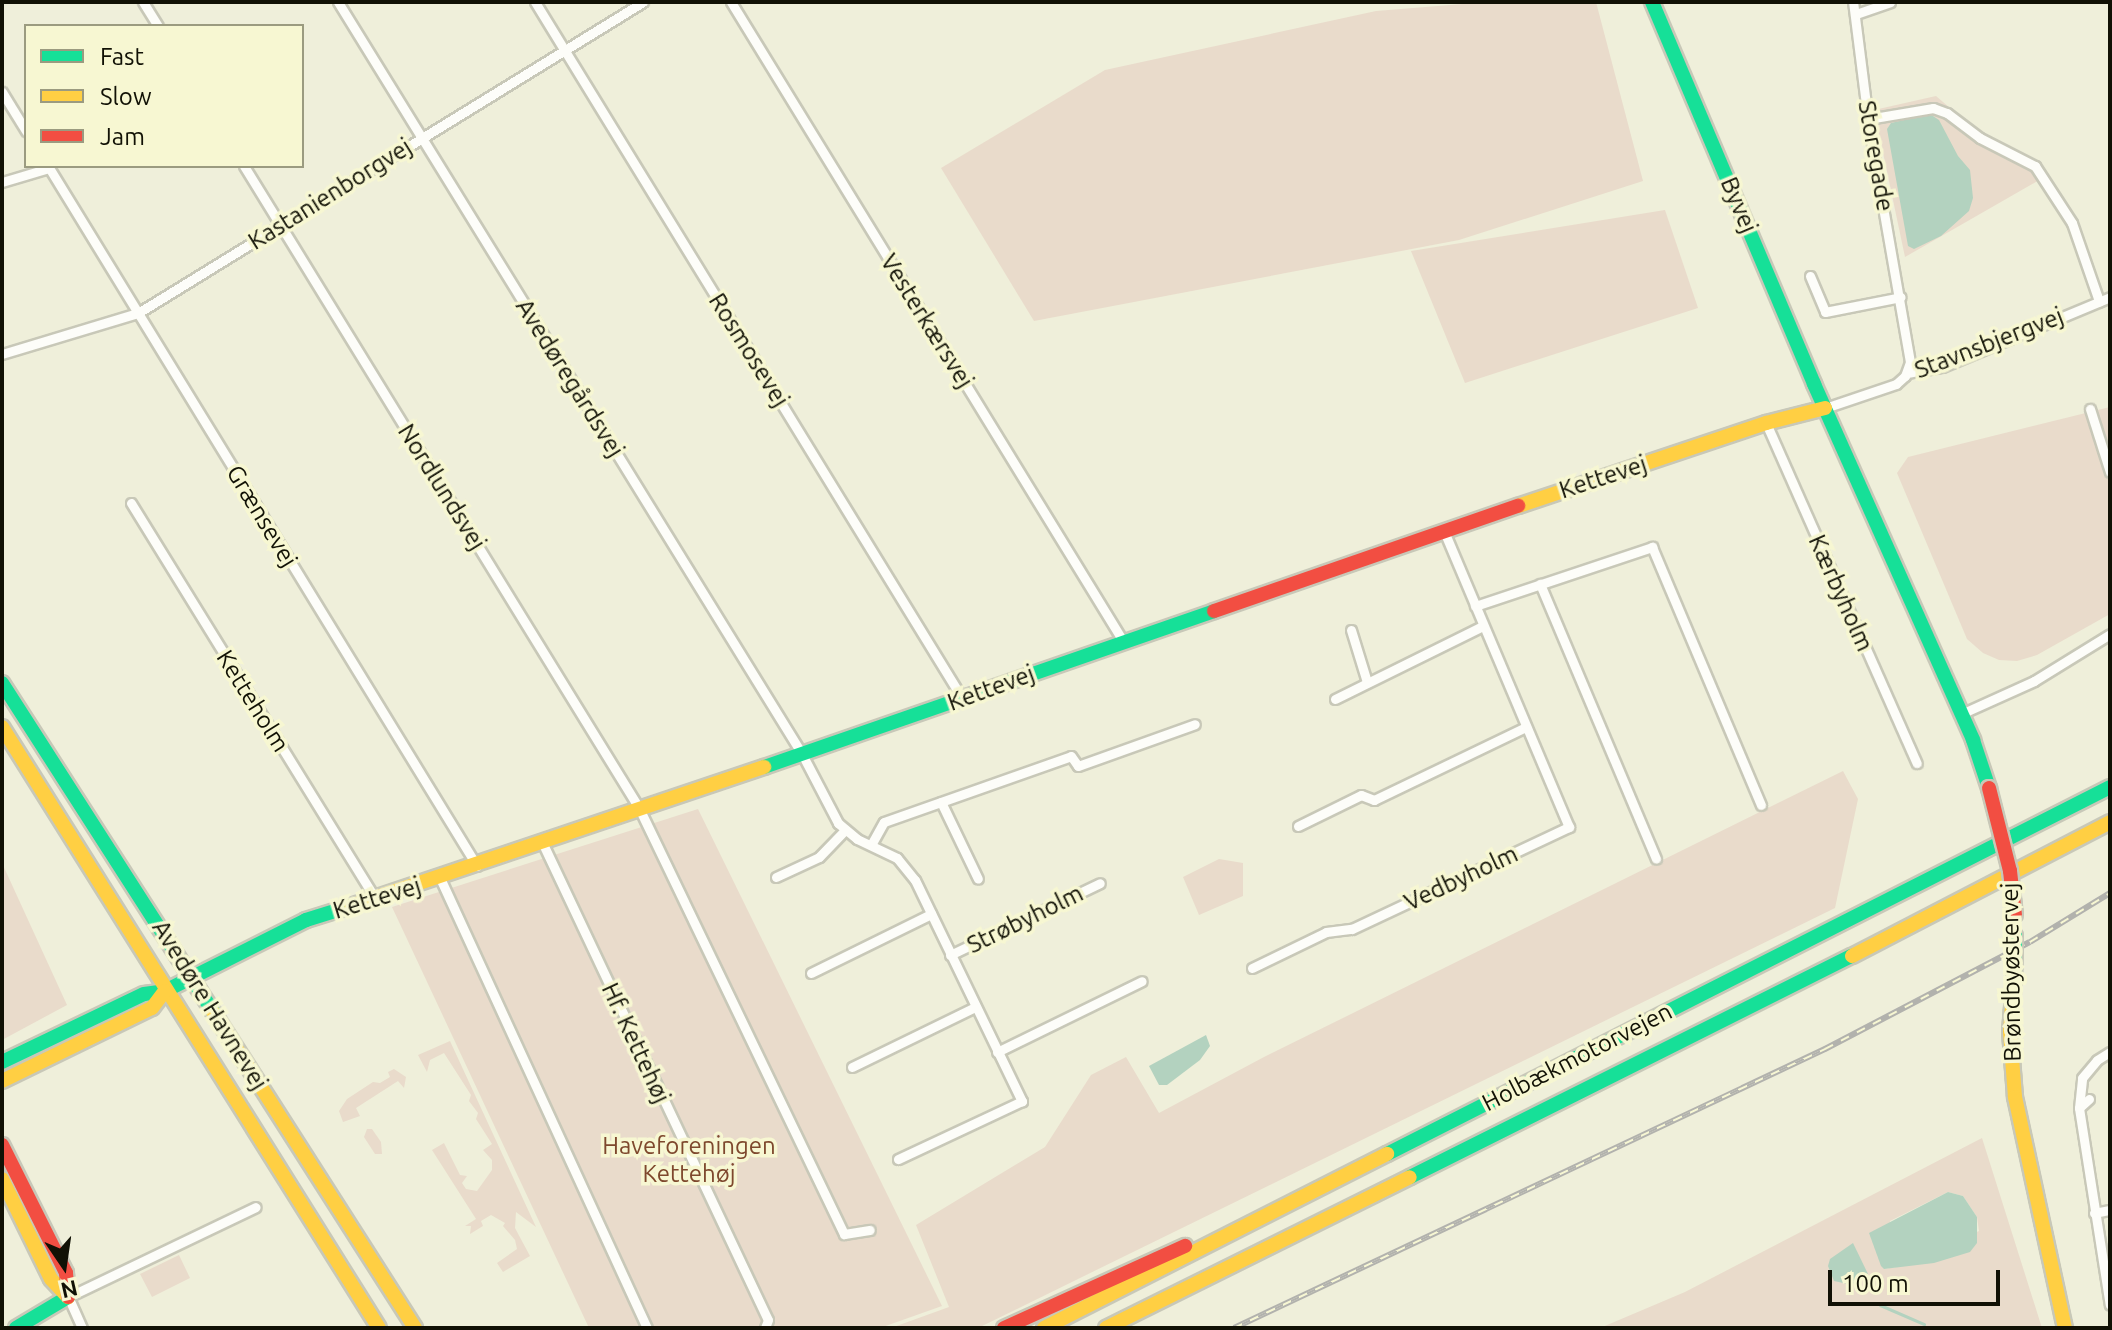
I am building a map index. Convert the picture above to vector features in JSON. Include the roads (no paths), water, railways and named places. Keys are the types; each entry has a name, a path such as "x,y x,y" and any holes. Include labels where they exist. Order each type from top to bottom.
{"main road":[{"name":"Byvej","path":"1652,2 1825,408"},
{"name":"Kettevej","path":"165,991 306,920 543,844 639,808 1444,531 1766,423 1825,408"},
{"name":"Brøndbyøstervej","path":"1825,408 1961,714 1989,788 2010,871 2015,915 2010,1032 2015,1097 2065,1328"},
{"name":"Avedøre Havnevej","path":"2,683 193,976 415,1328"},
{"name":"Avedøre Havnevej","path":"2,727 379,1328"},
{"name":"Holbækmotorvejen","path":"1044,1328 2110,787"},
{"name":"Holbækmotorvejen","path":"1111,1326 1817,974 2110,822"},
{"path":"2,1062 144,994 165,991"},
{"path":"2,1081 152,1008 165,991"},
{"path":"2,1145 66,1273 68,1297"},
{"path":"2,1179 51,1279 68,1297"},
{"path":"1004,1328 1164,1253 1248,1225"},
{"path":"16,1328 68,1297"}],"street":[{"path":"143,2 157,24"},
{"name":"Avedøregårdsvej","path":"338,2 802,754"},
{"name":"Rosmosevej","path":"535,2 962,698"},
{"name":"Kastanienborgvej","path":"2,354 138,313 643,2"},
{"name":"Vesterkærsvej","path":"731,2 1123,641"},
{"name":"Storegade","path":"1853,2 1868,119 1910,356 1907,373"},
{"path":"1856,14 1890,2"},
{"path":"2,92 24,128"},
{"path":"1868,119 1933,108 1947,113 1980,138 2035,166 2072,223 2099,301"},
{"path":"2,182 45,168"},
{"name":"Grænsevej","path":"49,168 477,866"},
{"name":"Nordlundsvej","path":"245,168 639,808"},
{"path":"1810,276 1825,312 1901,297"},
{"name":"Stavnsbjergvej","path":"1825,408 1896,384 1907,373 1942,367 2110,297"},
{"path":"2090,409 2110,472"},
{"name":"Kærbyholm","path":"1766,423 1917,763"},
{"name":"Ketteholm","path":"131,503 375,898"},
{"name":"Vedbyholm","path":"1252,968 1326,932 1352,929 1569,827 1444,531"},
{"path":"1475,606 1652,547 1761,805"},
{"path":"1540,584 1656,858"},
{"path":"1335,699 1483,626"},
{"path":"1351,630 1367,682"},
{"path":"1961,714 2034,681 2110,634"},
{"path":"871,845 884,822 1071,756 1078,766 1195,724"},
{"path":"1298,826 1361,795 1374,800 1526,727"},
{"name":"Strøbyholm","path":"802,754 832,813 845,830 897,858 908,869 1022,1101 898,1159"},
{"path":"941,802 978,879"},
{"path":"639,808 844,1234 870,1230"},
{"path":"776,877 819,857 845,830"},
{"name":"Hf. Kettehøj","path":"543,844 768,1320 765,1328"},
{"path":"440,878 647,1328"},
{"name":"Strøbyholm","path":"950,955 1100,883"},
{"path":"811,973 931,914"},
{"path":"997,1052 1142,981"},
{"path":"852,1067 975,1007"},
{"path":"2110,1052 2097,1060 2082,1078 2079,1108 2110,1305"},
{"path":"2079,1108 2089,1099"},
{"path":"82,1328 68,1297 256,1207"},
{"path":"2094,1213 2110,1210"}],"waterway":[{"path":"1854,1282 1860,1288"},
{"path":"1880,1305 1924,1324"}],"railway":[{"path":"1234,1328 1825,1049 2030,942 2110,893"}],"park label":[{"name":"Haveforeningen Kettehøj","path":"689,1160"}]}
